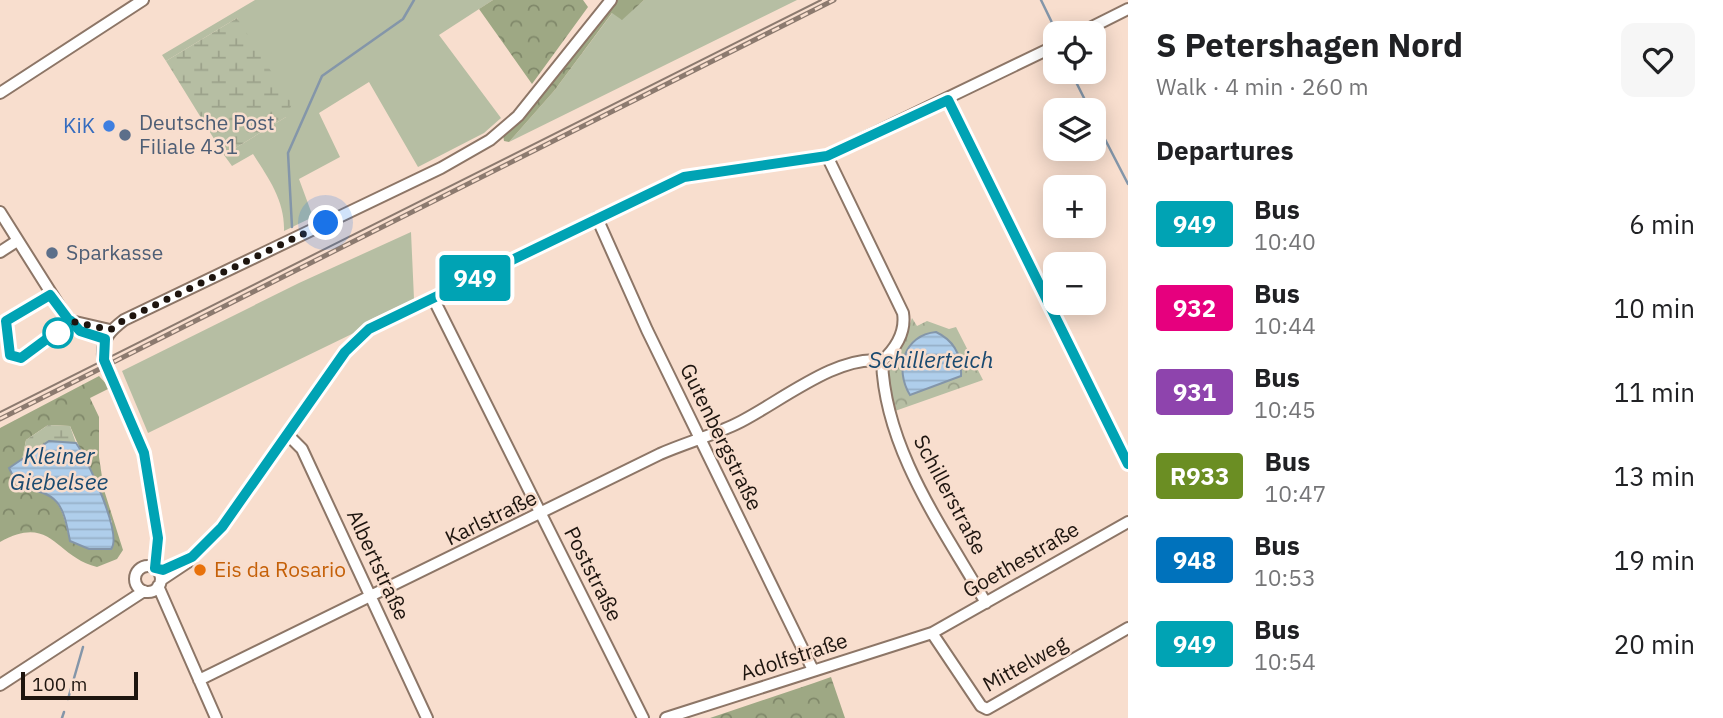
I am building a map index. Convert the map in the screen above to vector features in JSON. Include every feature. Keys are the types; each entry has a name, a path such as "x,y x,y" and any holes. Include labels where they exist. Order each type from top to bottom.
{"street":[{"path":"0,93 143,0"},
{"path":"216,718 153,579 158,538 144,453 104,360 108,335 124,320 441,168 490,140 530,104 610,1"},
{"path":"1104,21 1128,9"},
{"path":"0,685 116,610 153,579 192,557 222,527 354,340 369,329 684,177 827,156 1043,52"},
{"path":"948,100 1128,464"},
{"path":"827,156 903,313 904,326 899,338 881,361"},
{"path":"0,212 57,305 71,321 108,335"},
{"name":"Gutenbergstraße","path":"597,219 647,330 813,670"},
{"path":"0,252 17,241"},
{"name":"Poststraße","path":"433,298 643,718"},
{"name":"Karlstraße","path":"199,680 660,454 734,425 843,366 867,358 881,361"},
{"name":"Schillerstraße","path":"881,361 886,403 906,460 986,603"},
{"name":"Albertstraße","path":"287,434 302,449 427,718"},
{"name":"Goethestraße","path":"933,632 1128,522"},
{"path":"116,610 132,591 137,572 153,579"},
{"path":"135,581 153,579"},
{"name":"Mittelweg","path":"933,632 981,706 987,709 1128,628"},
{"name":"Adolfstraße","path":"666,718 933,632"}],"green space":[{"path":"255,0 493,0 439,35 501,118 484,133 418,167 369,82 319,113 340,157 299,179 313,217 284,231 279,200 253,154 232,166 224,155 286,117 237,18 166,61 162,55"},
{"path":"493,0 583,0 588,7 532,84 479,9"},
{"path":"618,0 644,0 622,20 612,13 554,91 509,142 504,141 503,135"},
{"path":"644,0 797,0 509,142 554,91 613,12 622,19"},
{"path":"237,18 292,104 286,117 224,155 166,61"},
{"path":"411,232 414,299 372,319 356,332 148,433 122,371 299,283"},
{"path":"912,318 917,326 927,321 949,329 956,327 983,380 895,411 888,382 889,371"},
{"path":"99,376 110,388 90,398 99,417 99,457 104,490 123,550 117,559 97,567 71,555 52,540 31,532 17,534 0,542 0,428","holes":["48,425 70,426 112,522 106,550 89,549 70,541 61,509 56,502 43,493 19,488 9,468 22,460 26,440"]},
{"path":"48,425 70,426 76,443 49,441 22,460 26,440"},
{"path":"831,677 845,718 710,718 814,683"}],"water":[{"name":"Schillerteich","path":"936,332 956,350 961,376 910,395 903,375 905,355 916,339"},
{"name":"Kleiner Giebelsee","path":"49,441 76,443 81,451 108,513 113,541 111,549 89,549 70,541 65,518 57,502 43,493 19,488 9,468"}],"waterway":[{"path":"292,227 288,153 322,76 403,19 414,0"},
{"path":"1041,0 1051,21"},
{"path":"1077,84 1084,98"},
{"path":"1106,141 1128,184"},
{"path":"68,699 83,647"},
{"path":"62,718 64,712"}],"tram line":[{"path":"0,412 821,0"}],"railway":[{"path":"0,419 834,0"}],"bus line":[{"name":"949","path":"68,319 50,295 6,321 10,355 17,359 29,354 71,321 80,331 105,339 104,360 144,453 158,538 155,568 158,571 163,570 192,557 222,527 345,352 354,340 369,329 684,177 827,156 948,100 1128,464"}],"place":[{"name":"KiK","path":"109,126"},
{"name":"Deutsche Post Filiale 431","path":"125,135"},
{"name":"Sparkasse","path":"52,253"},
{"name":"Eis da Rosario","path":"200,570"}],"route":[{"path":"58,333 73,324 71,321 110,330 124,320 326,223"}]}
